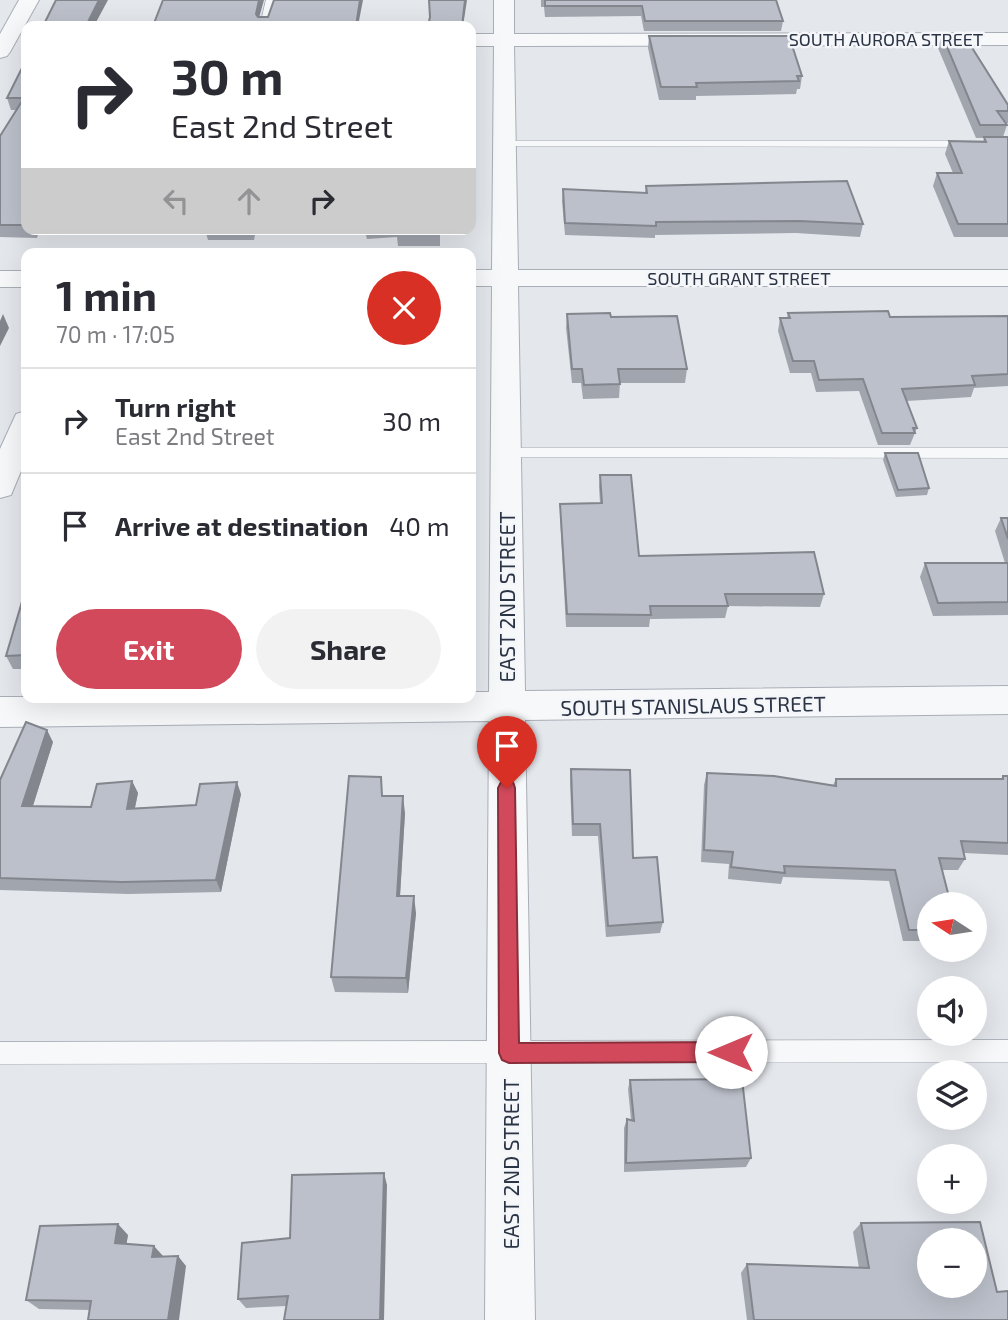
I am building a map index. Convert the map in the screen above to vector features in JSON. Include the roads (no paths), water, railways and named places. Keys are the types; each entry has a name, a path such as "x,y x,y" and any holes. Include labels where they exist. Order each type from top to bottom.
{"street":[{"path":"8,43 29,0"},
{"name":"EAST 2ND STREET","path":"504,0 510,1320"},
{"name":"SOUTH AURORA STREET","path":"476,40 1007,42"},
{"name":"SOUTH GRANT STREET","path":"476,278 1008,278"},
{"path":"0,279 21,279"},
{"path":"0,487 21,434"},
{"name":"SOUTH STANISLAUS STREET","path":"0,712 214,704 506,708 1008,700"}],"lane":[{"path":"266,21 271,0"},
{"path":"505,144 1008,144"},
{"path":"506,453 1008,453"},
{"path":"0,1053 1008,1051"}]}
